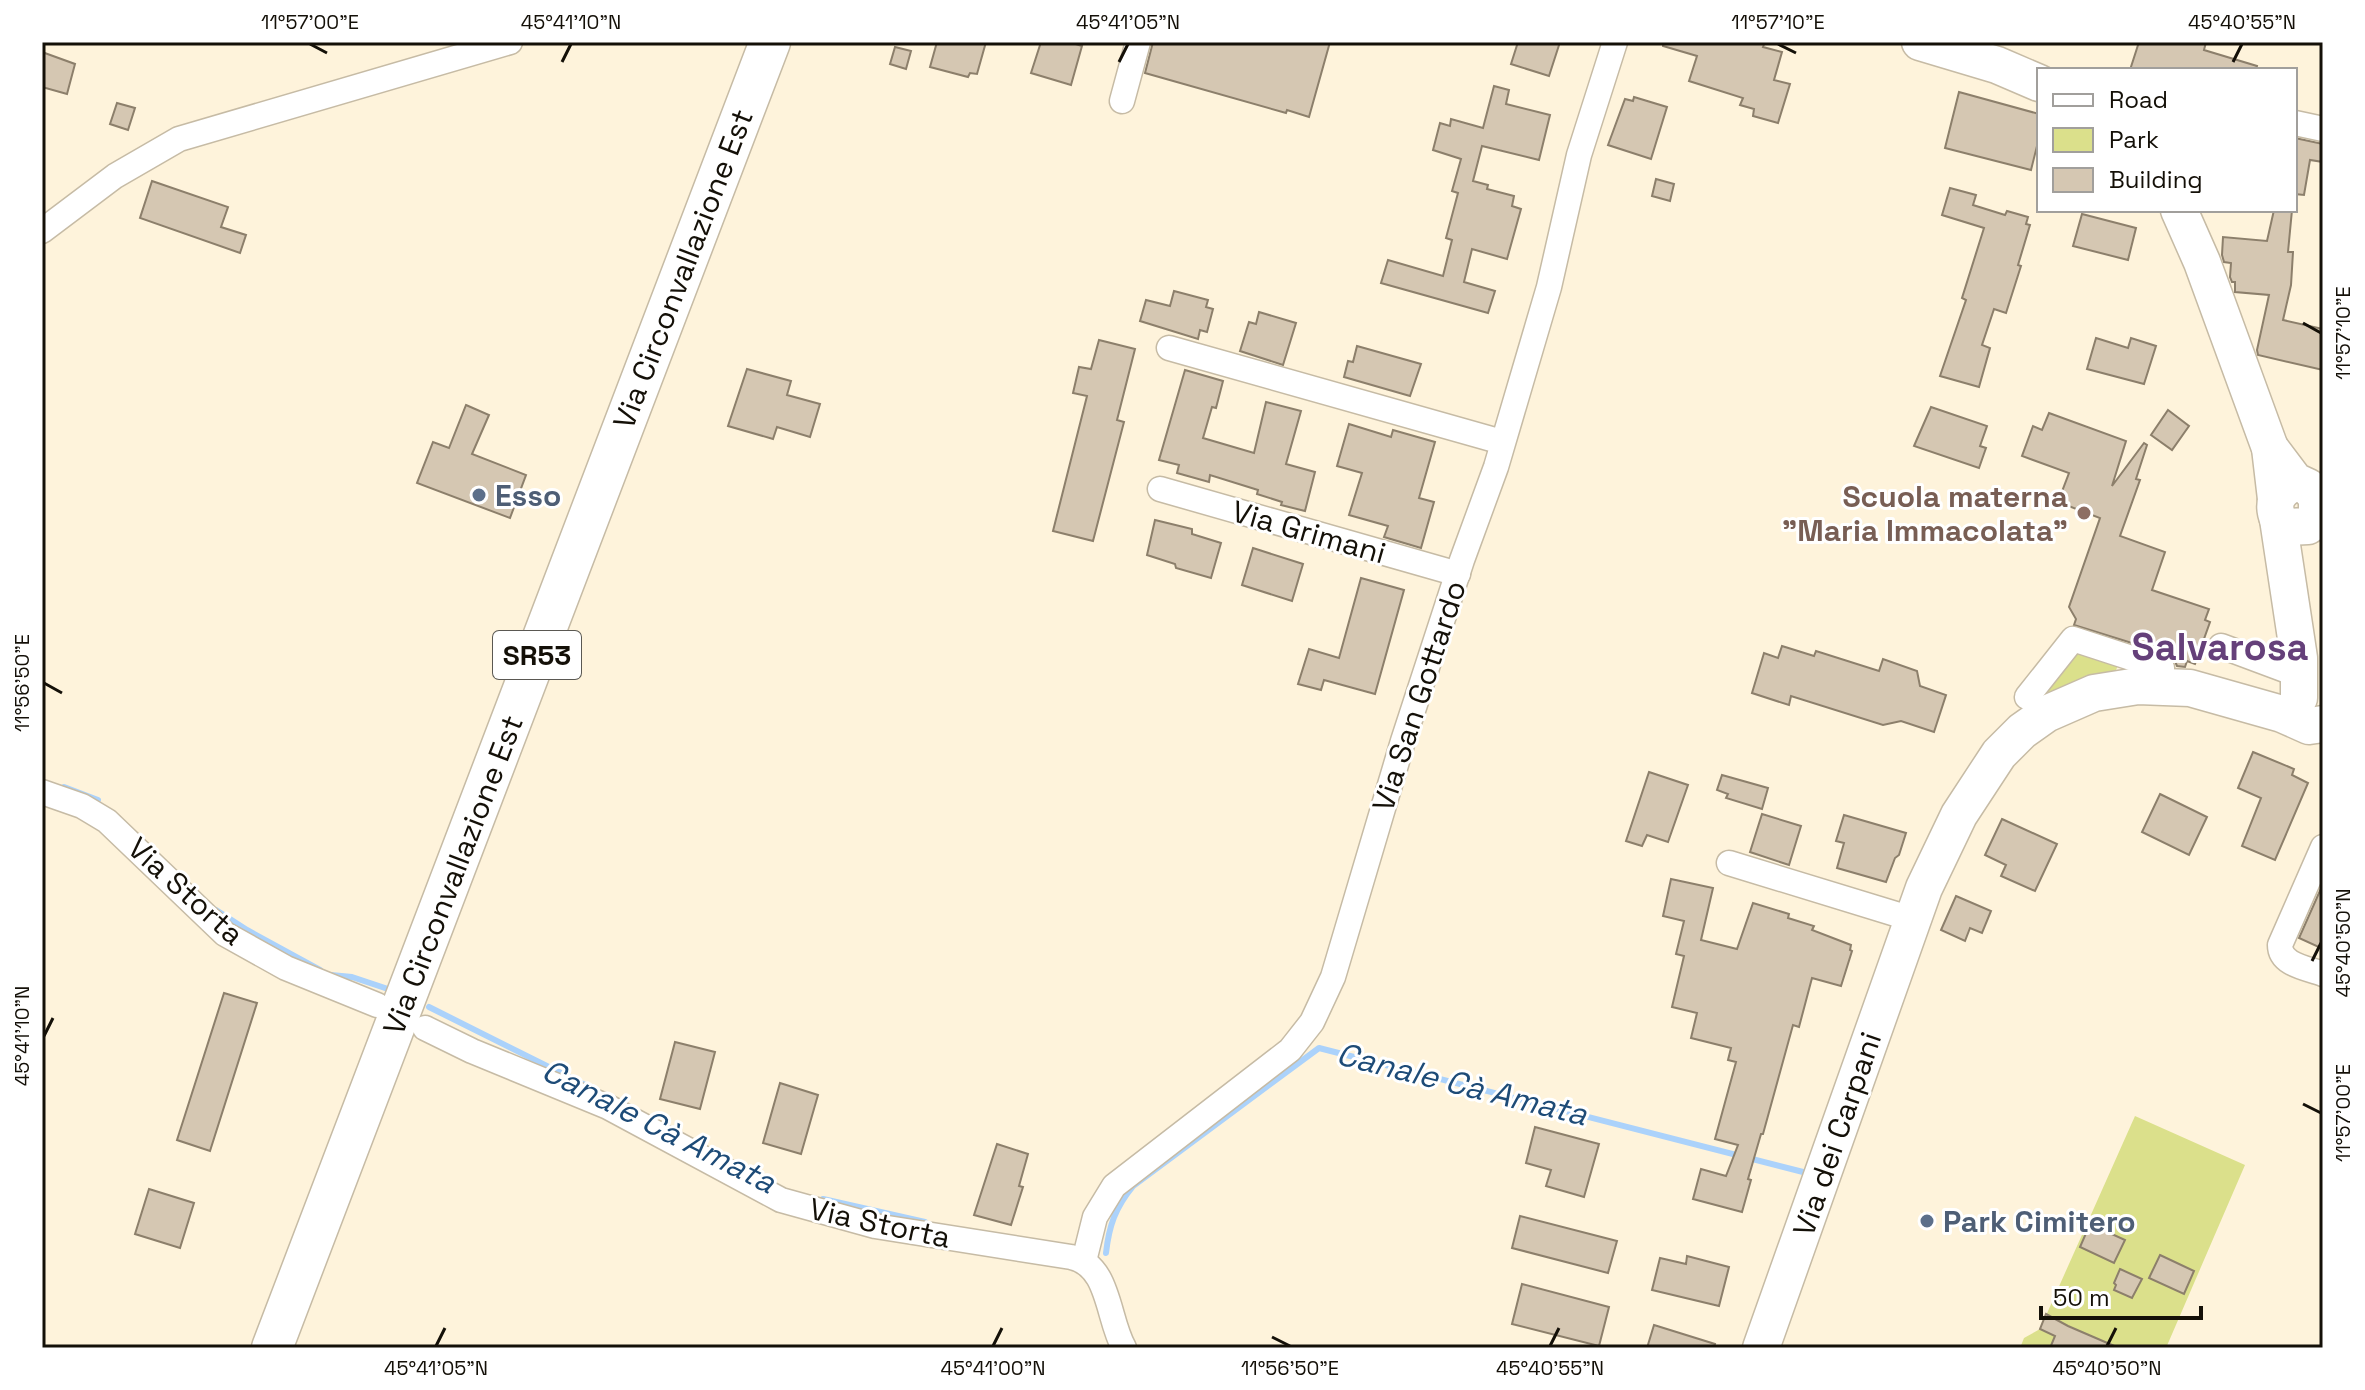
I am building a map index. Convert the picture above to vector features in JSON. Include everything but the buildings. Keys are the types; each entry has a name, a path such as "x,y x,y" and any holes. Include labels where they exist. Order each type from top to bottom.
{"main road":[{"name":"Via Circonvallazione Est","path":"272,1348 770,42"}],"street":[{"path":"42,231 115,176 179,139 510,42"},
{"path":"1122,101 1138,42"},
{"name":"Via San Gottardo","path":"1084,1261 1095,1217 1114,1186 1280,1058 1306,1032 1317,1013 1335,968 1403,741 1496,467 1549,287 1579,155 1615,42"},
{"path":"1920,42 1997,65 2037,82"},
{"path":"2297,123 2323,129"},
{"path":"2188,214 2270,448 2303,503 2299,658 2311,705"},
{"path":"1169,348 1502,442"},
{"name":"Via Grimani","path":"1160,489 1458,574"},
{"path":"2027,697 2073,639 2162,668"},
{"path":"2221,646 2311,705"},
{"name":"Via dei Carpani","path":"1761,1348 1912,919 1936,861 1977,785 2015,738 2046,714 2094,693 2153,685 2190,688 2256,706 2311,705"},
{"name":"Via Storta","path":"42,792 82,806 107,821 225,934 295,972 377,1005"},
{"path":"2323,847 2280,945 2280,954 2285,960 2323,974"},
{"path":"1729,863 1912,919"},
{"name":"Via Storta","path":"425,1028 472,1051 596,1101 781,1200 875,1226 1084,1261"},
{"path":"1084,1261 1095,1270 1124,1348"}],"green space":[{"path":"2077,644 2120,659 2114,676 2043,697 2045,689"},
{"path":"2135,1116 2245,1165 2166,1348 2020,1348 2024,1338 2040,1329"}],"waterway":[{"name":"Canale Cà Amata","path":"64,787 98,800"},
{"name":"Canale Cà Amata","path":"216,910 320,970"},
{"name":"Canale Cà Amata","path":"331,975 352,977 388,989"},
{"name":"Canale Cà Amata","path":"429,1007 587,1086"},
{"name":"Canale Cà Amata","path":"1106,1253 1114,1218 1133,1186 1319,1048 1807,1173"},
{"name":"Canale Cà Amata","path":"823,1199 925,1222"}],"place":[{"name":"Esso","path":"479,495"},
{"name":"Scuola materna \"Maria Immacolata\"","path":"2084,513"},
{"name":"Park Cimitero","path":"1927,1221"}],"district":[{"name":"Salvarosa","path":"2220,647"}]}
